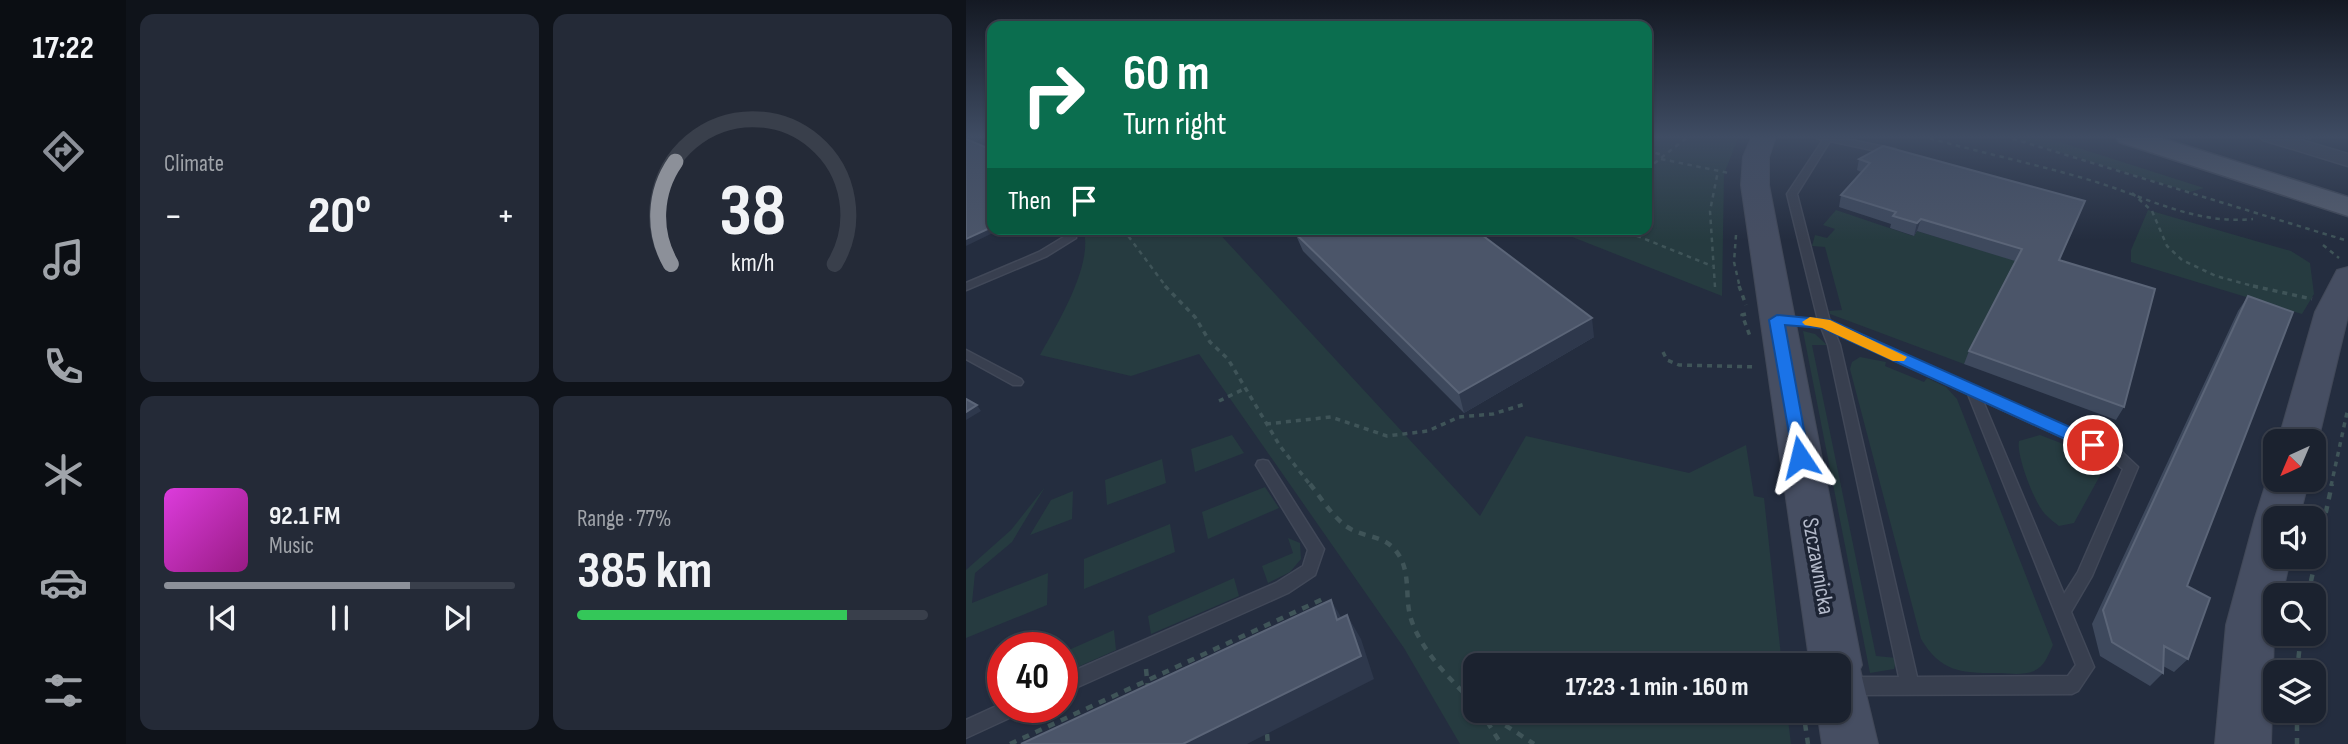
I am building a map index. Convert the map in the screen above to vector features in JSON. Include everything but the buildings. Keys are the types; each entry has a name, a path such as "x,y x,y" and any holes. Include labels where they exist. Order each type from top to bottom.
{"main road":[{"path":"2236,171 2337,203"}],"street":[{"name":"Szczawnicka","path":"1756,171 1755,185 1834,653"},
{"path":"2301,429 2332,312 2348,277"},
{"path":"2243,744 2251,625 2265,569"},
{"path":"1846,723 1850,744"}],"lane":[{"path":"1804,171 1792,194 1825,324 1834,345 1910,686"},
{"path":"966,288 1043,254 1072,235"},
{"path":"1777,320 1825,324 2117,456 2131,467 2084,576 2062,611"},
{"path":"966,354 1017,382"},
{"path":"1851,684 2072,685 2085,667 1973,391"},
{"path":"1078,678 1282,588 1309,570 1316,549 1263,465"},
{"path":"966,729 987,719"}],"path":[{"path":"1714,287 1710,225 1714,178 1718,171 1729,173"},
{"path":"2051,171 2234,224 2253,219"},
{"path":"2115,171 2326,237 2348,241"},
{"path":"2131,192 2154,212 2160,234 2169,249 2183,262 2201,271 2317,301"},
{"path":"1127,235 1159,280 1195,317 1210,342 1228,359 1266,424 1338,520 1351,530 1382,539 1397,552 1406,572 1411,619 1432,658 1463,692"},
{"path":"1635,235 1713,266"},
{"path":"1663,352 1667,360 1679,365 1757,367"},
{"path":"1219,401 1244,389"},
{"path":"1266,424 1331,417 1387,436 1428,431 1459,417 1493,414 1525,404"},
{"path":"2311,583 2348,408"},
{"path":"1010,744 1323,599"},
{"path":"1143,650 1148,693"},
{"path":"1489,723 1502,744"},
{"path":"1501,723 1534,744"},
{"path":"1805,723 1808,744"},
{"path":"2297,723 2297,744"},
{"path":"1267,734 1268,744"}],"green space":[{"path":"1652,171 1725,171 1722,296 1567,235 1652,235"},
{"path":"2121,171 2150,171 2204,188 2190,192"},
{"path":"1836,210 1913,236 1917,231 2017,261 1964,364 1830,314 1829,311 1842,310 1825,247 1812,246 1815,235 1827,238 1835,229 1823,225"},
{"path":"2148,210 2291,251 2310,263 2314,294 2302,314 2131,262 2131,250"},
{"path":"1084,235 1221,235 1480,516 1526,436 1689,473 1746,445 1754,496 1764,498 1781,653 1463,653 1463,723 1788,723 1791,744 1460,744 1404,648 1199,354 1131,376 1040,355 1072,294 1084,259"},
{"path":"1803,331 1815,334 1827,345 1812,345 1876,656 1897,658 1894,669 1870,673"},
{"path":"1860,357 1886,362 1885,366 1924,382 1927,378 1946,387 1957,399 2053,645 2038,669 2014,674 1976,673 1955,669 1937,659 1921,639 1850,369 1852,362"},
{"path":"1232,435 1244,453 1195,472 1191,449"},
{"path":"2040,435 2089,454 2102,472 2074,523 2059,526 2048,516 2042,510 2027,480 2020,457 2019,441"},
{"path":"1162,459 1166,483 1107,505 1105,480"},
{"path":"1045,487 1012,542 975,573 972,603 1048,573 1047,605 966,638 966,570 1011,530"},
{"path":"1265,487 1279,508 1208,539 1202,512"},
{"path":"1073,491 1072,519 1030,535 1051,500"},
{"path":"1170,524 1175,552 1084,589 1084,559"},
{"path":"1288,538 1300,543 1301,559 1290,572 1268,583 1262,566 1293,553"},
{"path":"1234,578 1239,596 1151,634 1148,616"},
{"path":"1114,630 1116,650 1078,667 1078,646"}],"slow traffic":[{"path":"1810,322 1825,324 1899,357"}],"route":[{"path":"1800,457 1777,320 1825,324 2093,445"}]}
